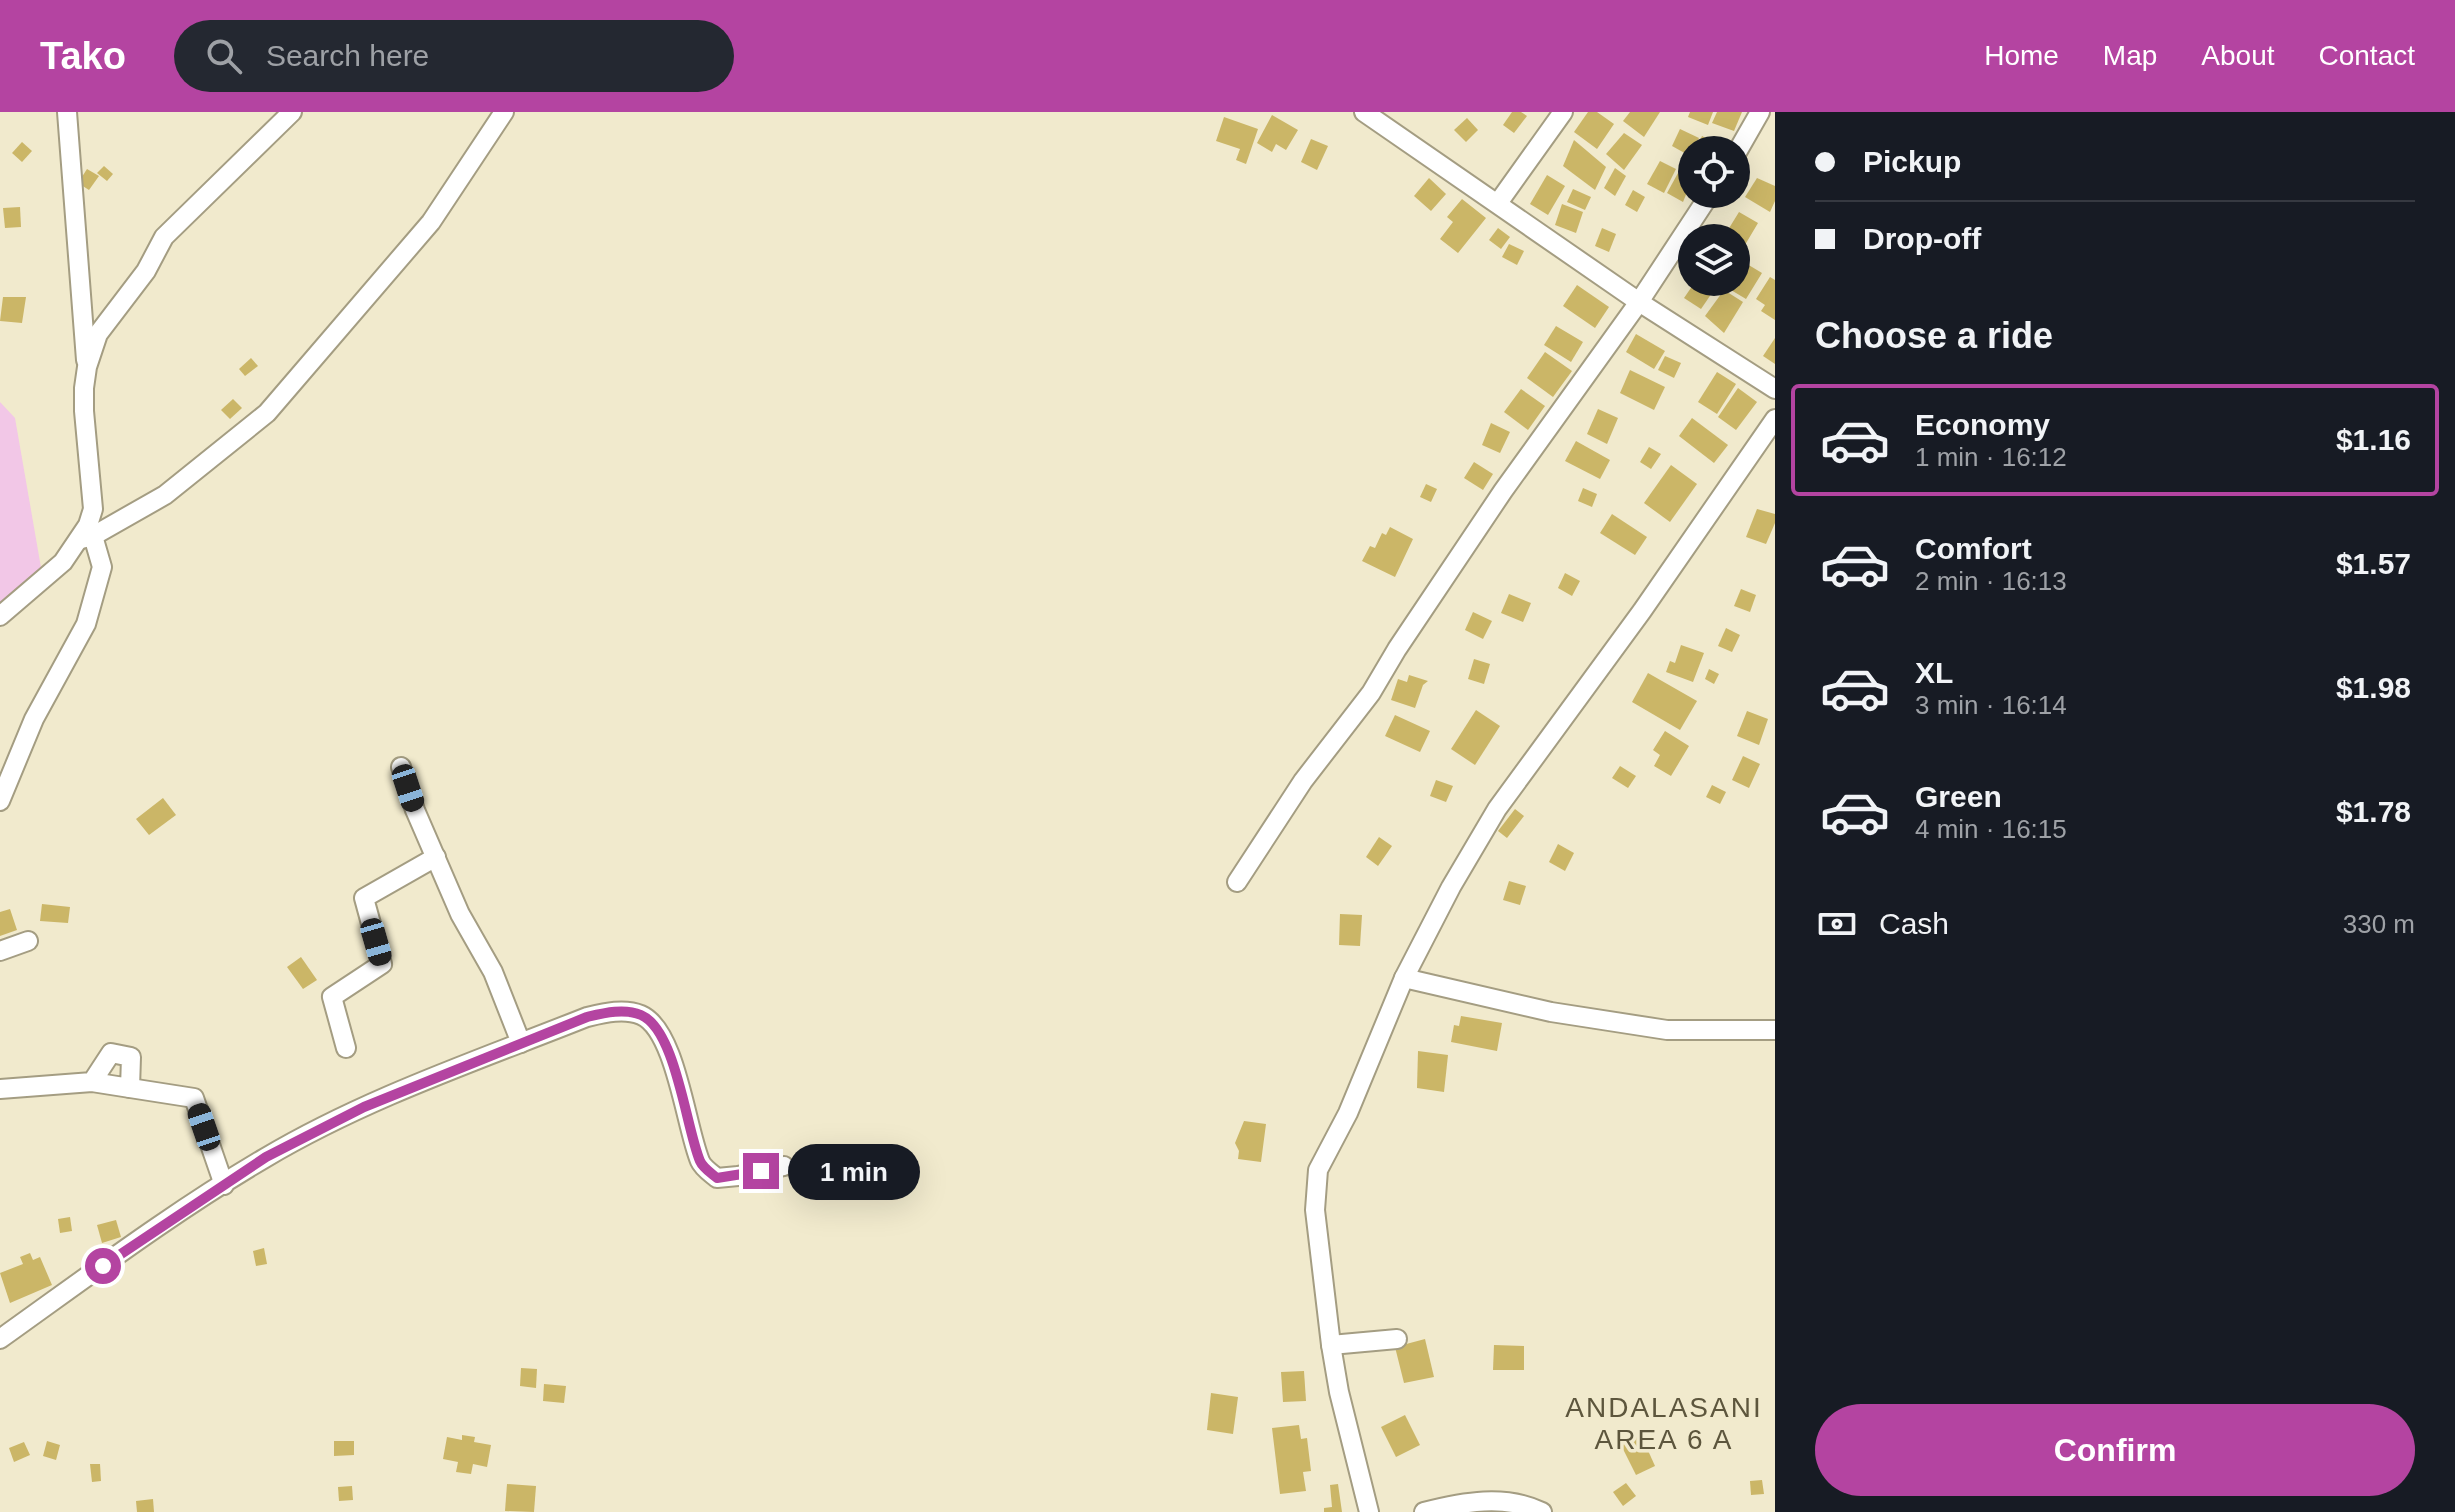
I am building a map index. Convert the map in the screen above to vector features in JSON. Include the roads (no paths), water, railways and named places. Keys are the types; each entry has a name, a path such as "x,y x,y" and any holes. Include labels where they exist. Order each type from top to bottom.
{"street":[{"path":"0,801 34,719 86,624 102,567 87,537 93,509 84,411 87,367 67,112"},
{"path":"87,367 98,334 146,271 164,237 292,112"},
{"path":"0,616 41,583 87,537 165,495 267,413 431,222 504,112"},
{"path":"1364,112 1639,302 1775,389"},
{"path":"1498,203 1563,112"},
{"path":"1746,136 1760,112"},
{"path":"1237,882 1303,781 1371,693 1503,491 1639,302 1701,208"},
{"path":"1369,1512 1339,1392 1331,1345 1315,1210 1316,1177 1348,1113 1404,978 1451,887 1497,809 1583,694 1775,419"},
{"path":"401,767 415,810 460,914 493,972 521,1043"},
{"path":"346,1048 332,997 382,964 364,898 436,857"},
{"path":"0,951 28,941"},
{"path":"1404,978 1551,1012 1667,1030 1775,1030"},
{"path":"0,1339 266,1157 364,1107 598,1014 626,1012 642,1015 653,1024 663,1040 682,1093 701,1164 717,1178 784,1166"},
{"path":"92,1082 111,1053 131,1057 130,1088"},
{"path":"0,1089 92,1082 194,1098 224,1185"},
{"path":"1331,1345 1397,1339"},
{"path":"1424,1512 1476,1501 1508,1502 1542,1512"}],"district":[{"name":"ANDALASANI AREA 6 A","path":"1664,1423"}]}
